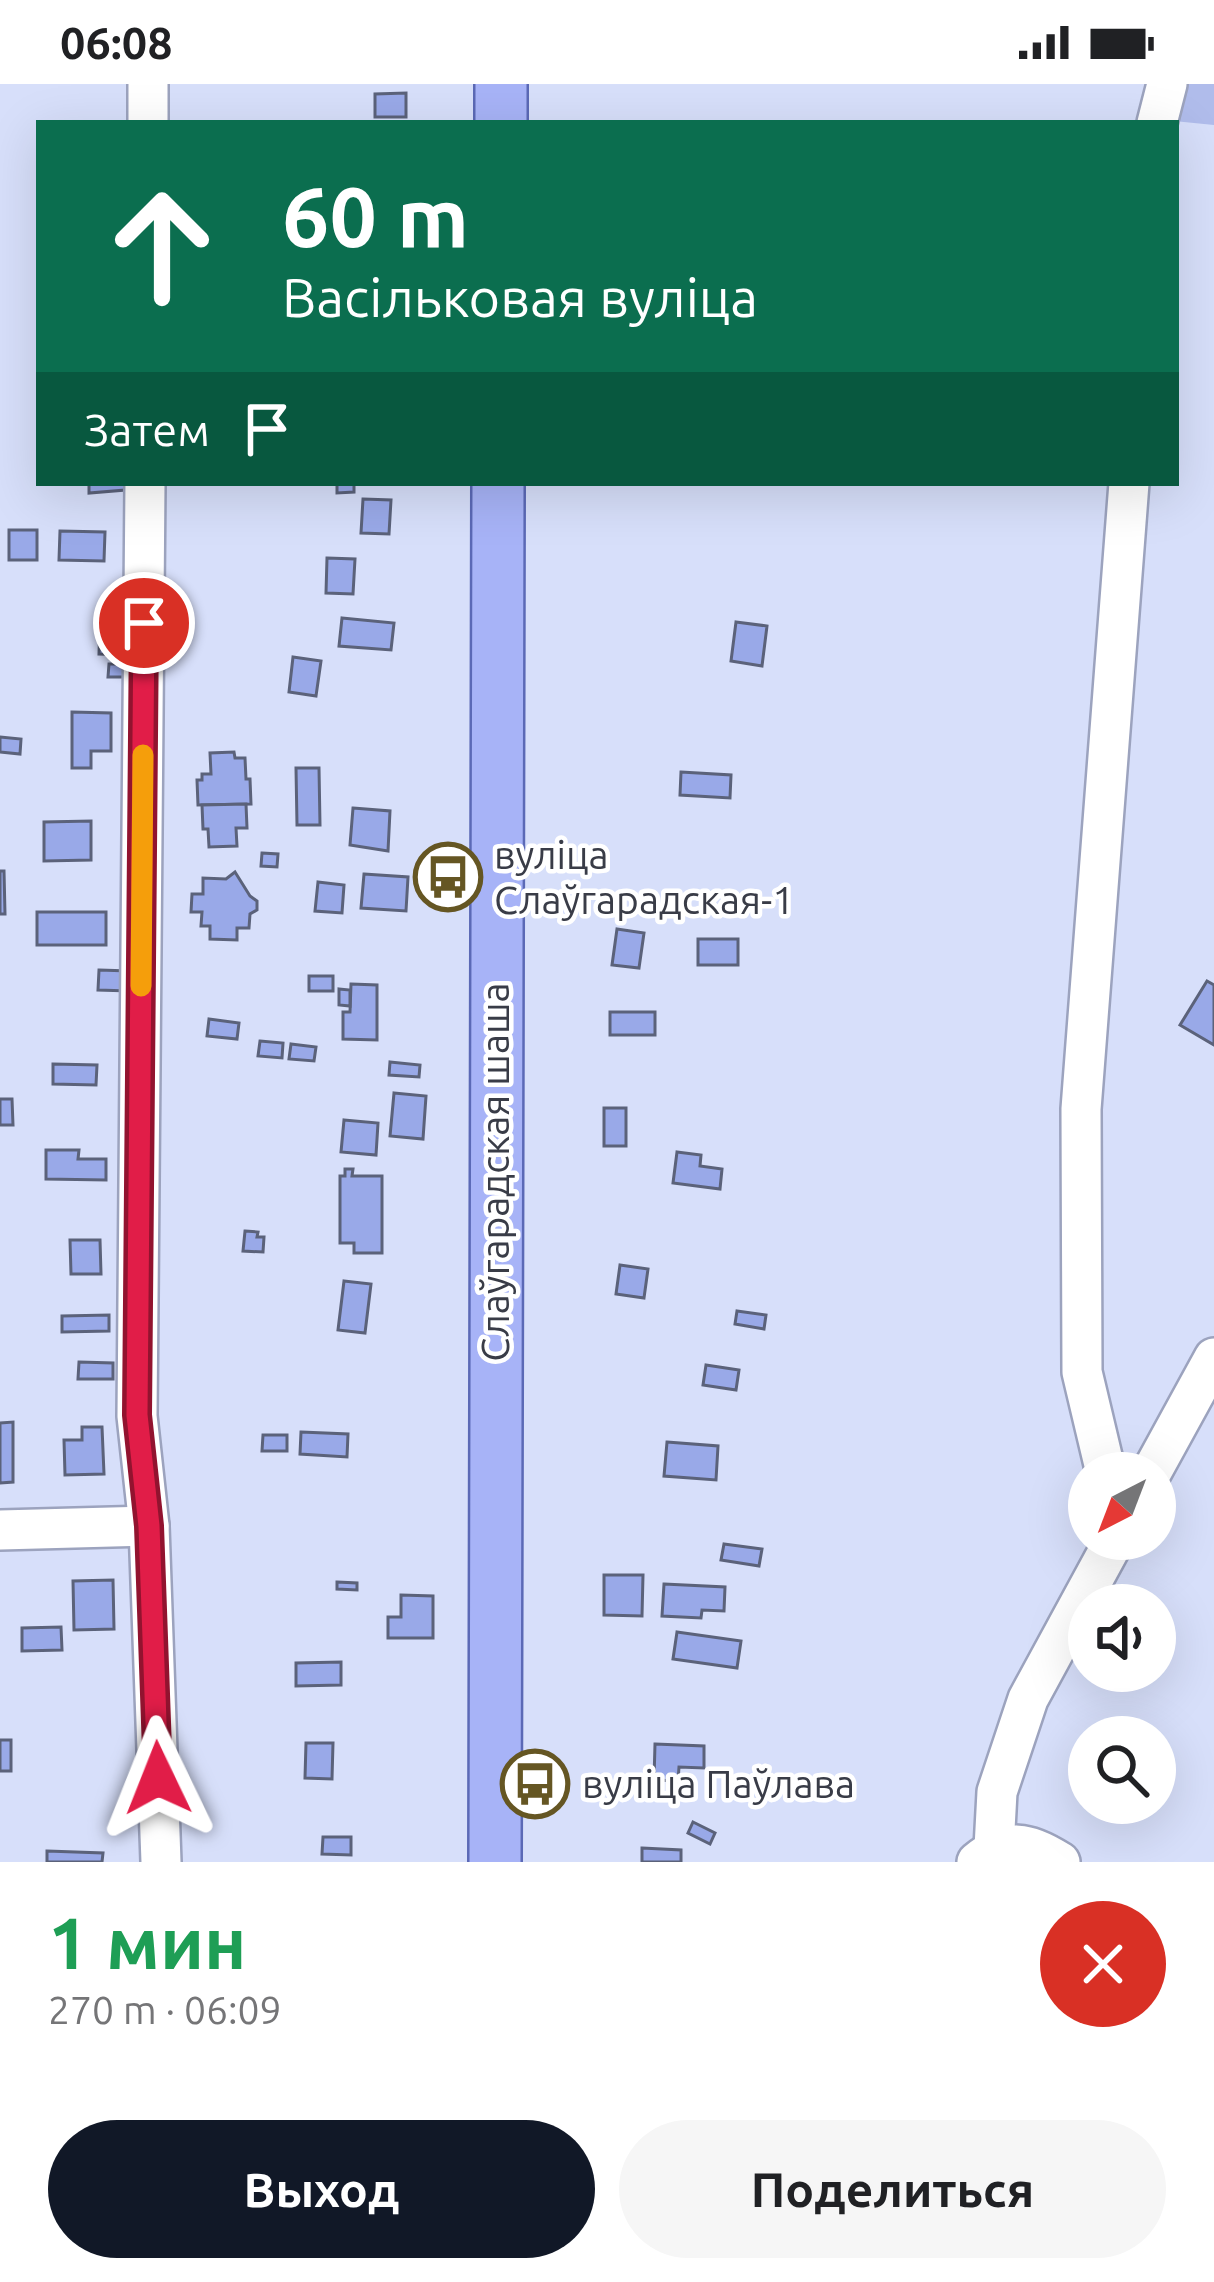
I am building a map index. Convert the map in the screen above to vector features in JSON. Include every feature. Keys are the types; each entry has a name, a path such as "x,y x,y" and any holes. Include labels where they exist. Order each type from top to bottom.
{"main road":[{"path":"500,120 501,84"},
{"name":"Слаўгарадская шаша","path":"495,1862 498,486"}],"street":[{"path":"148,84 148,120"},
{"path":"1158,120 1167,84"},
{"path":"145,486 137,1415 149,1526 161,1862"},
{"path":"1101,1452 1082,1372 1082,1109 1129,486"},
{"path":"1164,1452 1210,1377"},
{"path":"0,1530 149,1526"},
{"path":"1060,1862 1028,1845 986,1855 997,1792 1028,1700 1104,1560"}],"shaded area":[{"path":"1183,84 1214,84 1214,125 1174,120"}],"building":[{"path":"406,93 406,117 375,117 375,94"},
{"path":"89,486 125,486 125,490 89,493"},
{"path":"337,486 354,486 354,492 337,493"},
{"path":"363,499 391,500 389,534 361,533"},
{"path":"9,530 37,530 37,560 9,560"},
{"path":"60,531 105,532 104,561 59,560"},
{"path":"327,558 355,559 353,594 326,593"},
{"path":"342,618 394,623 391,650 339,646"},
{"path":"100,621 132,622 132,655 99,654"},
{"path":"736,622 767,626 762,666 731,661"},
{"path":"293,657 321,661 316,696 289,692"},
{"path":"109,664 130,664 130,677 108,677"},
{"path":"72,712 111,713 111,751 91,751 91,768 72,768"},
{"path":"0,737 21,739 20,754 0,752"},
{"path":"234,752 235,758 245,758 251,804 198,805 197,780 211,774 210,753"},
{"path":"296,768 319,768 320,825 297,825"},
{"path":"681,772 731,775 730,798 680,795"},
{"path":"246,804 247,828 236,828 237,846 209,847 202,805"},
{"path":"353,808 390,811 388,851 350,845"},
{"path":"91,821 91,860 44,861 44,822"},
{"path":"262,853 278,854 277,867 261,866"},
{"path":"0,871 4,871 5,914 0,914"},
{"path":"235,872 257,901 257,910 250,914 249,928 237,928 237,940 210,939 210,926 201,926 202,912 191,912 192,894 203,894 203,878 226,879"},
{"path":"364,874 408,877 406,911 361,908"},
{"path":"318,882 344,885 342,913 315,911"},
{"path":"37,912 106,912 106,945 37,945"},
{"path":"617,929 644,933 639,968 612,965"},
{"path":"698,939 738,939 738,965 698,965"},
{"path":"99,970 129,971 129,991 98,990"},
{"path":"309,976 333,976 333,991 309,991"},
{"path":"1207,981 1214,985 1214,1045 1180,1025"},
{"path":"351,984 377,985 377,1040 343,1039 343,1012 350,1012"},
{"path":"339,989 350,990 350,1006 339,1005"},
{"path":"610,1012 655,1012 655,1035 610,1035"},
{"path":"209,1019 239,1023 237,1039 207,1036"},
{"path":"260,1041 283,1043 282,1058 258,1056"},
{"path":"291,1044 316,1047 314,1061 289,1059"},
{"path":"390,1062 420,1065 419,1077 389,1075"},
{"path":"53,1064 97,1065 96,1085 53,1084"},
{"path":"394,1093 426,1096 423,1139 390,1136"},
{"path":"0,1099 12,1099 13,1125 0,1125"},
{"path":"604,1108 626,1108 626,1146 604,1146"},
{"path":"344,1120 378,1123 376,1155 341,1152"},
{"path":"46,1150 79,1150 78,1159 106,1159 106,1180 46,1179"},
{"path":"677,1152 701,1155 700,1166 722,1169 720,1189 673,1183"},
{"path":"345,1169 353,1169 352,1176 382,1176 382,1253 354,1253 354,1243 340,1243 340,1176 345,1176"},
{"path":"245,1231 264,1237 263,1252 243,1251"},
{"path":"70,1240 100,1240 101,1274 71,1274"},
{"path":"620,1265 648,1269 644,1298 616,1294"},
{"path":"344,1281 371,1284 365,1333 338,1330"},
{"path":"737,1311 766,1315 764,1329 735,1324"},
{"path":"109,1315 109,1331 62,1332 62,1316"},
{"path":"79,1362 113,1363 113,1379 78,1379"},
{"path":"706,1365 739,1370 736,1390 703,1385"},
{"path":"13,1422 13,1482 0,1483 0,1423"},
{"path":"82,1427 102,1427 104,1474 65,1475 64,1440 82,1440"},
{"path":"301,1432 348,1434 347,1457 300,1454"},
{"path":"263,1435 287,1435 287,1451 262,1451"},
{"path":"667,1442 718,1446 716,1480 664,1476"},
{"path":"724,1544 762,1549 759,1566 721,1560"},
{"path":"604,1575 643,1575 642,1616 604,1615"},
{"path":"113,1580 114,1629 74,1630 73,1581"},
{"path":"337,1582 357,1583 357,1590 337,1589"},
{"path":"664,1584 725,1587 724,1611 702,1610 701,1618 662,1616"},
{"path":"401,1595 433,1596 433,1638 388,1638 388,1617 401,1617"},
{"path":"61,1627 62,1650 22,1651 22,1628"},
{"path":"677,1632 741,1641 737,1668 673,1659"},
{"path":"341,1662 341,1685 296,1686 296,1663"},
{"path":"0,1740 11,1740 11,1771 0,1771"},
{"path":"306,1743 333,1743 332,1779 305,1778"},
{"path":"655,1744 704,1746 704,1768 679,1767 678,1781 654,1780"},
{"path":"693,1822 715,1833 710,1844 688,1833"},
{"path":"323,1837 351,1837 351,1855 322,1854"},
{"path":"642,1848 681,1850 681,1862 642,1862"},
{"path":"47,1851 103,1853 102,1862 47,1862"}],"slow traffic":[{"path":"141,986 143,755"}],"place":[{"name":"вуліца Слаўгарадская-1","path":"448,877"},
{"name":"вуліца Паўлава","path":"535,1784"}],"route":[{"path":"144,623 137,1415 149,1526 158,1778"}]}
